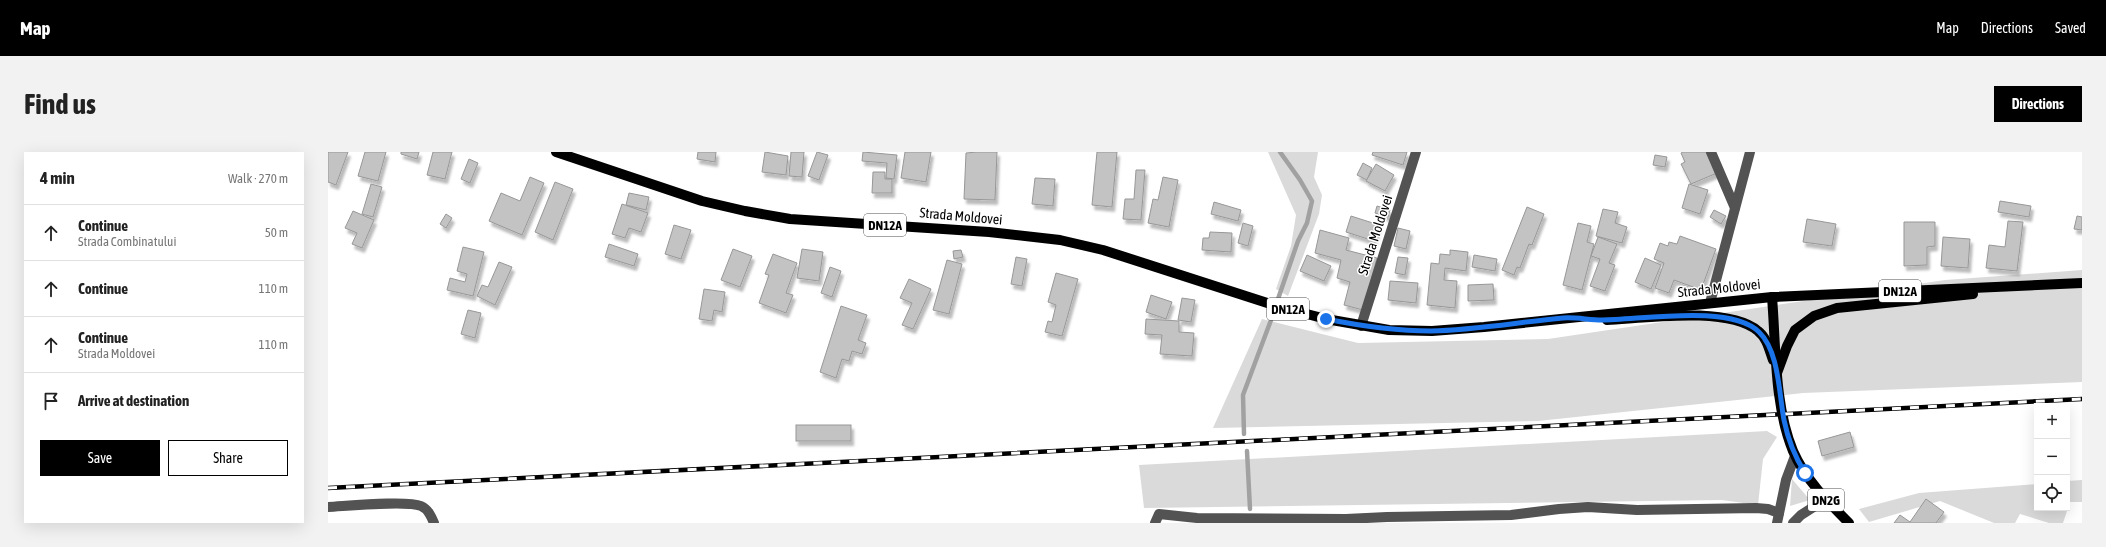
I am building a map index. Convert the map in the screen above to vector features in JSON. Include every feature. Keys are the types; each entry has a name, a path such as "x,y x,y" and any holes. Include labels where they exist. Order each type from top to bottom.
{"main road":[{"name":"Strada Moldovei","path":"556,152 702,201 790,219 989,232 1060,240 1103,250 1280,307 1361,326 1389,330 1432,331 1484,327 1772,296 2082,283"},
{"path":"1777,373 1787,346 1795,330 1814,316 1837,308 2001,292 2027,286"},
{"name":"DN2G","path":"1772,296 1777,373 1784,421 1795,456 1805,473 1826,499 1849,523"},
{"path":"1565,318 1601,320 1691,316 1725,317 1749,324 1759,332 1767,341 1777,373"}],"street":[{"name":"Strada Moldovei","path":"1361,326 1416,152"},
{"path":"1711,152 1735,208"},
{"path":"1710,303 1750,152"},
{"path":"1155,523 1159,514 1197,518 1346,519 1511,515 1588,507 1637,510 1756,508 1778,518 1786,480 1795,456"},
{"path":"1793,523 1806,511 1826,499"},
{"path":"328,507 408,504 422,506 430,513 434,523"}],"shaded area":[{"path":"1268,152 1318,152 1314,177 1322,195 1319,214 1288,296 1276,289 1291,246 1296,215"},
{"path":"2082,270 2082,382 1803,393 1538,421 1213,428 1262,319 1358,343 1548,339 1945,280"},
{"path":"1767,431 1777,437 1763,459 1758,505 1722,500 1144,508 1139,465"},
{"path":"1792,479 1810,500 1790,506"},
{"path":"2082,480 2082,502 2070,502 2070,481"},
{"path":"2034,484 2034,511 2067,511 2063,523 2049,523 2020,514 2015,523 1994,523 1940,501 1869,522 1859,509 1919,493"}],"building":[{"path":"328,152 348,152 336,185 328,182"},
{"path":"365,152 386,152 378,181 358,176"},
{"path":"401,152 419,152 417,159 401,154"},
{"path":"433,152 452,152 445,179 427,175"},
{"path":"698,152 716,152 715,162 697,159"},
{"path":"765,152 788,156 786,175 762,172"},
{"path":"791,152 804,152 802,177 789,176"},
{"path":"817,152 828,155 819,180 808,176"},
{"path":"863,152 897,155 894,179 886,178 887,163 862,161"},
{"path":"905,152 931,152 926,182 901,178"},
{"path":"997,152 995,200 964,199 966,153"},
{"path":"1097,152 1117,152 1112,207 1092,205"},
{"path":"1373,152 1407,152 1403,165 1372,155"},
{"path":"1706,152 1717,173 1691,184 1681,164 1685,162 1681,153"},
{"path":"1655,155 1667,157 1665,167 1653,165"},
{"path":"469,159 478,163 470,183 461,179"},
{"path":"1363,163 1372,168 1367,180 1357,175"},
{"path":"1376,164 1394,175 1385,191 1366,181"},
{"path":"1136,170 1145,170 1141,220 1123,219 1125,199 1134,199"},
{"path":"873,172 885,172 885,179 892,179 892,193 872,193"},
{"path":"530,177 544,183 522,235 489,221 501,193 520,201"},
{"path":"1163,177 1178,180 1169,227 1148,223 1153,199 1158,200"},
{"path":"1035,178 1055,179 1053,206 1032,204"},
{"path":"555,182 573,189 553,240 535,232"},
{"path":"371,184 382,187 373,217 362,214"},
{"path":"1689,184 1708,190 1700,214 1682,208"},
{"path":"629,193 649,197 646,210 626,205"},
{"path":"2000,201 2031,206 2029,217 1998,212"},
{"path":"1214,202 1241,210 1238,221 1211,214"},
{"path":"622,204 648,213 641,232 629,228 625,238 612,234"},
{"path":"1377,206 1390,210 1388,217 1375,213"},
{"path":"1527,207 1544,214 1532,245 1529,244 1520,268 1517,267 1514,275 1502,270"},
{"path":"1603,209 1618,212 1615,223 1627,227 1622,243 1596,236"},
{"path":"1714,210 1726,216 1721,224 1710,217"},
{"path":"353,211 374,220 362,248 352,244 357,233 345,228"},
{"path":"446,214 452,218 446,228 440,224"},
{"path":"1351,216 1379,225 1374,241 1346,232"},
{"path":"2077,216 2082,217 2082,230 2074,229"},
{"path":"1807,219 1836,224 1832,246 1803,242"},
{"path":"2008,221 2023,222 2017,271 1986,268 1989,245 2005,247"},
{"path":"1904,222 1935,222 1935,246 1927,247 1927,265 1904,266"},
{"path":"1243,223 1253,226 1248,246 1238,243"},
{"path":"1578,223 1591,226 1587,242 1594,244 1582,290 1563,285"},
{"path":"674,225 691,230 681,259 665,254"},
{"path":"1398,228 1410,231 1406,249 1394,246"},
{"path":"1320,230 1349,238 1346,250 1377,258 1363,310 1344,305 1350,282 1337,278 1341,260 1315,253"},
{"path":"1210,232 1232,233 1231,252 1202,250 1203,238 1209,238"},
{"path":"1680,236 1716,249 1701,290 1674,280 1669,293 1655,288 1664,263 1654,259 1660,243 1668,246 1669,242 1677,244"},
{"path":"1598,237 1617,244 1609,263 1615,265 1605,291 1590,286 1600,259 1591,256"},
{"path":"1943,237 1970,239 1968,268 1941,266"},
{"path":"609,244 638,254 634,266 605,257"},
{"path":"463,247 484,252 473,296 447,290 450,278 465,282 467,274 457,271"},
{"path":"733,249 752,256 740,287 721,280"},
{"path":"802,249 823,252 819,281 797,278"},
{"path":"961,250 963,257 954,259 953,251"},
{"path":"1450,250 1468,252 1466,271 1445,268 1444,280 1457,281 1455,308 1427,305 1431,263 1439,264 1440,254 1450,255"},
{"path":"773,254 797,263 786,293 793,295 786,313 759,303 769,275 765,274"},
{"path":"1307,255 1331,266 1324,281 1300,271"},
{"path":"1474,255 1497,259 1495,271 1472,267"},
{"path":"1016,257 1027,259 1022,286 1011,284"},
{"path":"1398,257 1408,258 1405,275 1395,273"},
{"path":"1645,258 1661,265 1651,289 1635,282"},
{"path":"947,260 962,264 949,314 933,310"},
{"path":"499,262 512,267 495,305 477,296 482,285 488,287"},
{"path":"830,267 841,271 832,297 821,293"},
{"path":"1056,273 1078,279 1062,336 1045,332 1048,321 1052,322 1056,305 1048,302"},
{"path":"909,279 931,289 913,329 902,325 912,303 900,298"},
{"path":"1390,281 1418,283 1416,303 1388,300"},
{"path":"1493,284 1494,300 1468,301 1468,285"},
{"path":"704,289 725,292 722,312 714,310 712,321 699,319"},
{"path":"1151,295 1172,302 1166,319 1146,312"},
{"path":"1182,298 1195,300 1191,322 1178,320"},
{"path":"841,306 867,315 858,340 866,343 862,354 852,351 849,361 842,359 836,378 820,372"},
{"path":"468,310 481,313 475,338 461,334"},
{"path":"1146,319 1179,321 1179,332 1194,333 1192,356 1160,354 1162,335 1145,334"},
{"path":"796,425 851,425 851,441 796,441"},
{"path":"1850,432 1854,447 1822,456 1818,441"},
{"path":"1926,499 1944,512 1936,523 1894,523 1900,515 1910,522"}],"waterway":[{"path":"1278,299 1298,241 1307,223 1312,201 1300,180 1280,152"},
{"path":"1244,434 1243,395 1274,312"},
{"path":"1247,451 1250,509"}],"railway":[{"path":"328,488 2082,399"}],"route":[{"path":"1326,319 1389,330 1432,331 1565,318 1601,320 1691,316 1725,317 1749,324 1767,341 1777,373 1788,438 1805,473"}]}
